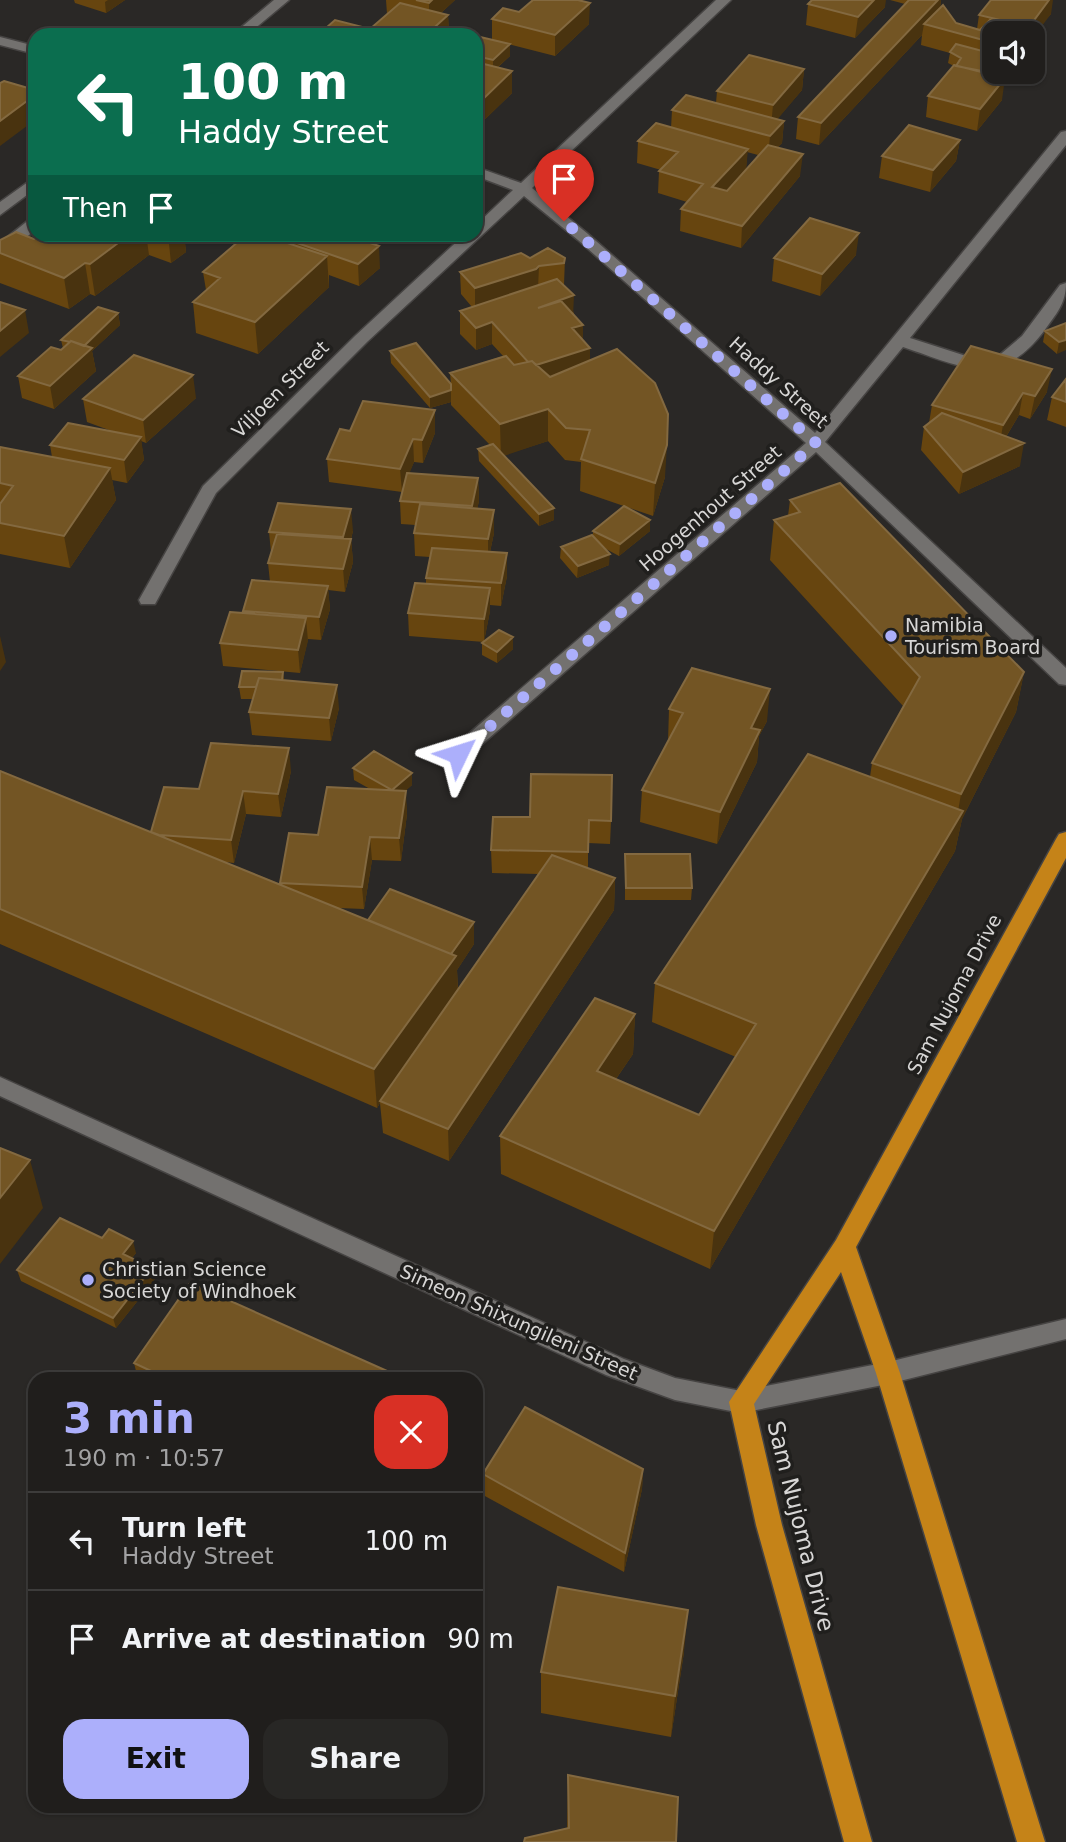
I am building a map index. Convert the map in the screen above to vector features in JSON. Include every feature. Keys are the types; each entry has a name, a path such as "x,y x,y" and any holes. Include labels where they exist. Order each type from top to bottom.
{"highway":[{"name":"Sam Nujoma Drive","path":"858,1842 769,1525 741,1402 844,1247 1066,839"},
{"path":"844,1247 888,1373 1031,1842"}],"street":[{"path":"248,28 282,0"},
{"name":"Viljoen Street","path":"483,227 724,0"},
{"path":"0,41 28,48"},
{"name":"Hoogenhout Street","path":"458,754 816,443 1066,135"},
{"name":"Haddy Street","path":"483,174 524,189 583,237 816,443 1066,679"},
{"path":"0,210 28,188"},
{"path":"0,251 28,228"},
{"name":"Viljoen Street","path":"148,600 209,489 361,339 466,242"},
{"path":"900,341 980,364 999,363 1017,352 1066,288"},
{"name":"Simeon Shixungileni Street","path":"0,1087 615,1367 675,1389 741,1402 888,1373 1066,1329"}],"building":[{"path":"533,0 578,0 590,3 555,35 492,19 503,8 519,12"},
{"path":"812,0 874,0 858,17 808,4"},
{"path":"909,0 938,0 821,123 798,117"},
{"path":"991,0 1049,0 1033,21 1004,21 979,15"},
{"path":"400,3 448,15 434,28 371,28"},
{"path":"943,5 956,23 980,30 982,28 982,40 924,24"},
{"path":"335,20 366,28 326,28"},
{"path":"483,38 510,44 493,60 483,58"},
{"path":"956,44 982,51 982,71 956,66 961,58 950,52"},
{"path":"749,55 804,69 773,105 717,91"},
{"path":"483,64 512,71 483,99"},
{"path":"954,65 982,72 982,84 1000,84 980,109 928,96"},
{"path":"4,81 28,88 28,100 0,121 0,83"},
{"path":"686,95 784,121 770,136 672,110"},
{"path":"656,123 748,149 712,187 727,191 768,145 803,154 742,226 681,209 703,184 659,171 678,152 638,141"},
{"path":"909,125 960,140 933,170 882,156"},
{"path":"810,218 859,233 822,274 774,258"},
{"path":"16,232 28,237 28,242 119,242 90,264 85,263 64,278 0,253 0,240"},
{"path":"238,242 284,242 327,256 255,322 193,302 220,278 203,272"},
{"path":"294,242 367,242 379,246 358,264"},
{"path":"548,248 565,258 564,263 539,266 475,288 460,272 521,253 530,258"},
{"path":"557,279 574,295 538,308 561,301 583,325 572,328 590,348 536,365 532,361 528,362 492,322 476,328 460,311"},
{"path":"0,302 25,310 0,331"},
{"path":"98,307 118,313 84,346 61,340"},
{"path":"1066,323 1066,340 1059,342 1045,331"},
{"path":"71,341 92,348 50,386 18,376 51,347 61,350"},
{"path":"416,343 451,384 451,390 430,397 390,351"},
{"path":"971,346 1052,369 1035,396 1023,393 1003,425 932,405"},
{"path":"617,349 655,383 668,414 667,445 655,483 581,459 590,430 566,428 548,409 500,424 450,373 506,356 514,365 532,361 550,377"},
{"path":"134,355 193,375 143,420 83,399"},
{"path":"1066,379 1066,402 1052,397"},
{"path":"363,401 435,410 422,440 413,439 400,469 327,459 340,429 350,431"},
{"path":"942,413 1024,443 963,472 924,427"},
{"path":"68,423 141,437 124,460 50,445"},
{"path":"493,444 554,508 539,514 478,449"},
{"path":"0,447 110,468 64,536 0,523 0,504 13,486 0,483"},
{"path":"407,473 478,478 472,506 400,501"},
{"name":"Namibia Tourism Board","path":"840,483 1024,672 961,794 872,763 920,677 774,520 800,512 790,500"},
{"path":"278,503 351,509 343,537 269,532"},
{"path":"420,504 494,510 488,539 414,533"},
{"path":"624,506 650,520 620,544 593,531"},
{"path":"277,534 351,539 343,569 268,563"},
{"path":"592,535 610,554 578,566 561,547"},
{"path":"432,548 507,553 501,583 426,578"},
{"path":"252,580 328,586 319,617 243,611"},
{"path":"415,583 490,588 484,619 408,613"},
{"path":"230,612 306,618 298,650 220,643"},
{"path":"499,630 513,637 497,652 482,643"},
{"path":"692,668 770,689 751,728 760,730 720,812 642,790 683,713 669,709"},
{"path":"242,671 283,672 282,680 259,678 256,687 239,687"},
{"path":"259,678 337,685 329,718 249,712"},
{"path":"211,743 289,748 278,794 243,791 231,840 159,835 151,832 164,787 199,789"},
{"path":"374,751 412,773 392,790 353,768"},
{"path":"808,754 963,811 714,1231 500,1136 595,998 635,1014 597,1071 699,1115 756,1024 655,983"},
{"path":"0,771 456,956 374,1069 0,909"},
{"path":"531,774 612,775 611,821 589,820 588,852 491,850 493,817 530,817"},
{"path":"327,787 406,791 399,838 370,837 362,887 280,883 289,833 318,835"},
{"path":"625,854 690,854 692,888 626,888"},
{"path":"552,855 615,878 448,1129 380,1101"},
{"path":"390,889 474,922 451,954 368,920"},
{"path":"0,1148 30,1160 0,1198"},
{"name":"Christian Science Society of Windhoek","path":"60,1218 102,1238 109,1229 133,1241 123,1254 152,1268 113,1318 17,1270"},
{"path":"190,1283 389,1372 153,1372 134,1363"},
{"path":"525,1407 643,1469 625,1553 483,1474"},
{"path":"558,1587 688,1610 675,1696 541,1672"},
{"path":"568,1775 678,1797 676,1842 524,1842 525,1838 569,1828"}],"place":[{"name":"Namibia Tourism Board","path":"891,636"},
{"name":"Christian Science Society of Windhoek","path":"88,1280"}],"route":[{"path":"458,754 816,443 564,221"}]}
